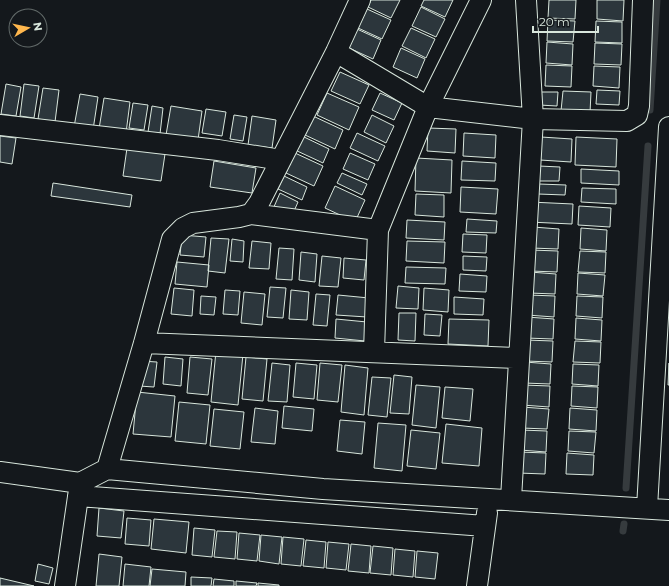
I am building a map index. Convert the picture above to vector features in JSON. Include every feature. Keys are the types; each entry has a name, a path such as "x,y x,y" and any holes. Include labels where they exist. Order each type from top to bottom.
{"street":[{"path":"251,214 259,203 281,160 336,52 360,0"},
{"path":"374,352 378,230 428,107 481,0"},
{"path":"511,499 533,119 526,0"},
{"path":"336,52 428,107 533,119 627,122 637,115 639,106 643,0"},
{"path":"0,125 218,150 281,160"},
{"path":"646,508 661,401 669,129"},
{"path":"65,586 79,490 107,469 144,343 172,239 183,228 193,223 251,214 378,230"},
{"path":"144,343 519,358"},
{"path":"107,469 323,489 511,499 669,510"},
{"path":"0,472 79,490 485,526"},
{"path":"477,586 489,498"}],"building":[{"path":"371,0 400,0 391,18 368,7"},
{"path":"424,0 453,0 445,17 421,6"},
{"path":"549,0 576,0 575,19 548,18"},
{"path":"597,0 624,0 623,21 597,19"},
{"path":"421,7 445,19 436,37 412,26"},
{"path":"367,9 391,20 382,39 358,28"},
{"path":"548,20 575,21 573,42 547,41"},
{"path":"596,21 622,22 622,43 595,42"},
{"path":"411,28 435,39 426,58 402,46"},
{"path":"357,29 381,40 373,59 349,48"},
{"path":"547,42 573,44 572,65 546,63"},
{"path":"595,43 622,44 621,65 594,64"},
{"path":"401,48 425,59 417,78 393,67"},
{"path":"546,65 572,66 571,87 545,86"},
{"path":"594,66 620,67 619,88 593,86"},
{"path":"340,72 369,85 360,104 331,91"},
{"path":"6,84 21,87 16,116 1,114"},
{"path":"24,84 39,86 34,118 20,116"},
{"path":"43,88 59,90 55,122 38,119"},
{"path":"597,90 620,91 619,105 596,104"},
{"path":"563,91 591,92 590,113 561,111"},
{"path":"539,92 558,92 557,106 539,105"},
{"path":"327,93 359,107 349,130 317,115"},
{"path":"380,93 402,103 394,120 372,110"},
{"path":"80,94 98,97 93,130 74,127"},
{"path":"104,98 130,102 126,133 99,129"},
{"path":"133,103 148,105 144,130 129,128"},
{"path":"152,106 163,108 160,134 148,132"},
{"path":"171,106 202,111 198,140 166,135"},
{"path":"206,109 226,112 222,136 202,133"},
{"path":"234,115 247,117 243,141 230,139"},
{"path":"372,115 394,126 386,143 364,132"},
{"path":"252,116 276,120 272,148 248,145"},
{"path":"313,116 343,130 335,149 305,135"},
{"path":"428,128 456,129 455,153 427,151"},
{"path":"357,133 385,146 378,161 350,148"},
{"path":"464,133 496,135 495,158 463,156"},
{"path":"0,136 16,138 12,164 0,162"},
{"path":"302,136 329,149 323,163 295,150"},
{"path":"541,137 572,139 571,162 540,160"},
{"path":"576,137 617,139 616,167 575,165"},
{"path":"127,148 165,154 161,181 123,176"},
{"path":"295,153 323,166 314,186 286,173"},
{"path":"350,153 375,164 368,180 343,169"},
{"path":"416,158 452,160 451,193 415,191"},
{"path":"214,161 256,168 252,193 210,187"},
{"path":"462,161 496,163 495,181 461,180"},
{"path":"539,166 560,167 559,181 539,181"},
{"path":"581,169 619,171 619,185 581,183"},
{"path":"342,173 367,184 362,195 337,183"},
{"path":"284,176 307,187 302,200 278,189"},
{"path":"53,183 132,195 130,207 51,196"},
{"path":"539,184 566,185 565,195 538,194"},
{"path":"335,186 365,200 355,222 325,208"},
{"path":"461,187 498,189 496,214 460,212"},
{"path":"582,188 616,189 616,204 581,202"},
{"path":"280,193 298,202 291,218 273,209"},
{"path":"416,194 444,195 444,217 415,215"},
{"path":"530,202 573,204 572,224 529,222"},
{"path":"579,206 611,208 610,227 578,225"},
{"path":"467,219 497,221 496,233 466,232"},
{"path":"407,220 445,222 444,240 406,238"},
{"path":"533,227 559,229 558,249 531,248"},
{"path":"581,228 607,230 606,251 580,249"},
{"path":"463,234 487,235 486,253 462,252"},
{"path":"182,235 206,237 204,257 180,255"},
{"path":"211,238 229,239 225,273 208,271"},
{"path":"232,239 244,241 243,262 230,261"},
{"path":"252,241 271,243 269,269 249,268"},
{"path":"407,241 445,242 444,263 406,261"},
{"path":"279,248 294,249 292,280 276,279"},
{"path":"531,250 558,251 557,272 530,271"},
{"path":"580,251 606,252 605,273 578,272"},
{"path":"301,252 317,254 315,282 299,280"},
{"path":"322,256 341,258 338,287 319,286"},
{"path":"463,256 487,257 486,271 463,270"},
{"path":"344,258 366,260 364,280 343,278"},
{"path":"177,262 209,265 207,287 175,284"},
{"path":"406,267 446,268 445,284 405,283"},
{"path":"530,272 556,274 555,294 529,293"},
{"path":"578,273 605,275 603,296 577,294"},
{"path":"460,274 487,276 486,292 459,291"},
{"path":"398,286 419,288 418,309 396,308"},
{"path":"270,287 286,288 283,318 267,317"},
{"path":"174,288 194,290 192,316 171,314"},
{"path":"424,288 449,290 448,312 423,310"},
{"path":"225,290 240,291 238,315 223,314"},
{"path":"291,290 309,292 307,320 289,319"},
{"path":"244,292 265,294 262,325 241,323"},
{"path":"316,294 330,295 327,326 313,325"},
{"path":"338,295 369,298 367,317 336,315"},
{"path":"529,295 555,296 554,317 527,315"},
{"path":"201,296 216,297 214,315 200,314"},
{"path":"577,296 603,297 602,318 576,316"},
{"path":"454,297 484,299 483,315 454,314"},
{"path":"399,313 416,313 415,341 398,340"},
{"path":"425,314 442,315 440,336 424,335"},
{"path":"527,317 554,319 553,339 526,338"},
{"path":"576,318 602,320 601,341 575,339"},
{"path":"336,319 367,322 365,341 335,338"},
{"path":"449,319 489,320 488,346 448,344"},
{"path":"526,340 553,341 552,362 525,361"},
{"path":"575,341 601,342 600,363 573,362"},
{"path":"216,351 243,354 238,405 211,402"},
{"path":"165,357 183,359 181,386 163,384"},
{"path":"190,357 212,359 208,395 187,393"},
{"path":"246,357 267,359 263,401 242,399"},
{"path":"141,361 157,362 154,387 139,386"},
{"path":"525,362 551,364 550,384 524,383"},
{"path":"272,363 290,365 287,402 268,401"},
{"path":"296,363 317,365 314,399 293,397"},
{"path":"320,363 342,365 338,402 317,400"},
{"path":"669,363 669,385 668,385"},
{"path":"573,364 599,365 598,386 572,384"},
{"path":"345,365 368,368 364,415 341,412"},
{"path":"394,375 412,377 409,414 390,413"},
{"path":"372,377 391,378 387,417 368,415"},
{"path":"416,385 440,387 436,428 412,425"},
{"path":"523,385 550,386 549,407 522,405"},
{"path":"572,386 598,387 597,408 571,406"},
{"path":"445,387 473,389 470,421 442,418"},
{"path":"137,392 175,396 171,437 133,434"},
{"path":"179,402 210,405 206,444 175,441"},
{"path":"284,406 314,409 312,431 282,428"},
{"path":"522,407 549,409 547,429 521,428"},
{"path":"255,408 278,411 275,444 251,442"},
{"path":"570,408 597,410 596,431 569,429"},
{"path":"214,409 244,412 240,449 210,446"},
{"path":"340,420 365,422 362,454 337,451"},
{"path":"378,423 406,425 402,471 374,468"},
{"path":"446,424 482,428 479,466 442,463"},
{"path":"411,430 440,433 436,469 407,466"},
{"path":"521,430 547,431 546,452 520,450"},
{"path":"569,431 596,432 594,453 568,451"},
{"path":"519,452 546,453 545,474 518,473"},
{"path":"567,453 594,455 593,475 566,474"},
{"path":"99,508 124,511 121,538 97,536"},
{"path":"127,518 151,520 149,546 125,544"},
{"path":"154,519 189,522 186,553 151,549"},
{"path":"194,528 215,530 212,557 192,555"},
{"path":"217,531 237,532 235,559 214,557"},
{"path":"239,533 260,535 257,561 237,559"},
{"path":"261,535 282,537 279,564 259,561"},
{"path":"283,537 304,539 301,566 281,564"},
{"path":"306,540 326,542 324,568 303,566"},
{"path":"328,542 349,544 346,570 326,568"},
{"path":"351,544 371,546 369,573 348,571"},
{"path":"373,546 393,548 391,575 370,573"},
{"path":"395,549 415,551 413,577 393,575"},
{"path":"417,551 438,553 435,579 415,577"},
{"path":"99,554 122,557 119,586 96,586"},
{"path":"38,564 53,568 49,584 35,581"},
{"path":"125,564 151,567 149,586 123,586"},
{"path":"152,569 186,572 185,586 150,586"},
{"path":"191,577 212,578 211,586 191,586"},
{"path":"0,578 34,586 0,586"},
{"path":"214,579 234,581 234,586 213,586"},
{"path":"236,581 257,583 256,586 236,586"},
{"path":"258,583 279,585 279,586 258,586"}],"waterway":[{"path":"650,110 657,0"},
{"path":"626,488 648,146"},
{"path":"623,531 624,524"}]}
